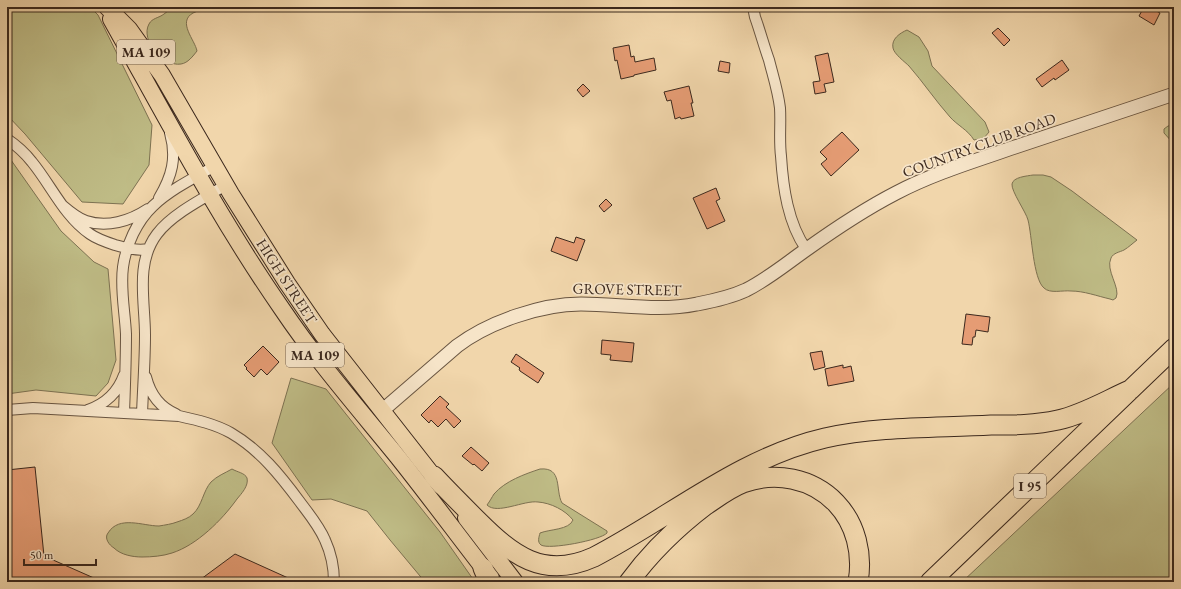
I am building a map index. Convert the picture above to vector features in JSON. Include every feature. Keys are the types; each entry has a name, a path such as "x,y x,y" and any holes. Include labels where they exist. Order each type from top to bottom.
{"highway":[{"name":"I 95","path":"930,582 1174,348"},
{"path":"434,476 494,536 518,555 541,564 569,564 587,560 602,553 743,469 776,453 807,443 837,436 865,432 1050,422 1076,414 1130,390"},
{"path":"629,582 649,557 669,536 689,518 718,496 741,484 758,478 774,476 799,480 814,486 829,497 841,509 851,525 857,545 859,565 858,582"}],"main road":[{"name":"HIGH STREET","path":"104,7 210,194 258,273 297,331 401,461 489,577"},
{"name":"HIGH STREET","path":"107,7 129,29 170,88 214,166 287,283 318,328 515,582"}],"street":[{"path":"753,7 776,86 780,108 780,156 782,177 787,200 795,229 806,249"},
{"name":"COUNTRY CLUB ROAD","path":"806,249 849,220 896,192 984,157 1174,94"},
{"path":"124,413 126,365 122,286 123,267 127,248 138,226 159,199 167,184 173,166 174,158 171,136 162,109"},
{"path":"7,139 31,160 62,206 88,233 103,241 127,248 138,250 148,249"},
{"path":"62,206 72,214 86,221 107,224 127,220 144,212 166,195 214,166"},
{"path":"142,414 145,321 142,274 145,257 156,235 161,229 173,219 226,185"},
{"name":"GROVE STREET","path":"382,410 462,342 482,330 500,323 543,308 565,304 662,308 679,307 708,302 744,291 763,281 806,249"},
{"path":"88,410 104,402 114,392 122,379 126,365"},
{"path":"144,367 148,383 158,402 167,410 179,416"},
{"path":"7,410 33,408 179,416 198,420 230,433 249,445 269,463 283,479 311,517 323,536 331,558 334,582"}],"shaded area":[{"path":"7,7 90,7 98,15 152,125 149,165 123,204 82,202 25,134 7,115"},
{"path":"170,7 211,7 195,12 188,17 188,31 197,51 188,61 181,64 174,64 161,57 150,44 148,37 147,30 150,22 165,13"},
{"path":"907,30 919,37 928,51 932,66 985,122 989,132 984,138 974,140 969,133 953,120 909,66 895,53 893,42 899,35"},
{"path":"1174,125 1174,144 1164,133 1164,129 1168,126"},
{"path":"7,159 11,160 61,231 94,262 108,269 116,360 108,383 96,396 36,390 7,394"},
{"path":"1033,175 1051,177 1137,240 1124,250 1113,255 1111,258 1110,268 1117,294 1116,298 1113,300 1081,292 1050,291 1044,288 1040,283 1035,266 1028,220 1012,187 1013,182 1018,178"},
{"path":"291,378 326,389 440,532 475,582 425,582 367,511 331,499 312,500 272,443"},
{"path":"1174,383 1174,582 962,582"},
{"path":"232,469 246,476 247,484 244,490 224,515 208,531 191,544 161,556 138,557 120,552 109,543 107,535 118,524 132,523 159,526 188,518 196,511 211,482 218,476"},
{"path":"540,469 547,469 555,475 562,503 607,531 607,533 595,539 564,545 541,545 539,542 540,533 568,526 573,520 570,516 562,510 548,504 538,502 504,508 491,508 487,505 494,494 504,485"}],"building":[{"path":"1144,7 1149,7 1160,13 1154,25 1139,16"},
{"path":"998,28 1010,40 1004,46 992,33"},
{"path":"629,45 631,57 634,56 635,62 654,58 656,70 621,79 617,60 615,61 613,48"},
{"path":"828,53 834,82 824,84 826,92 815,94 813,82 820,81 815,56"},
{"path":"1062,60 1069,70 1055,80 1054,78 1042,87 1036,79"},
{"path":"720,61 730,63 729,73 718,71"},
{"path":"583,84 590,91 583,97 577,90"},
{"path":"689,86 694,116 675,119 671,100 667,101 664,92"},
{"path":"842,132 859,150 831,176 821,164 827,159 820,152"},
{"path":"716,188 720,199 716,201 725,221 707,229 693,198"},
{"path":"606,199 612,205 604,212 599,206"},
{"path":"556,237 574,243 576,237 585,240 577,261 551,251"},
{"path":"966,314 990,317 988,332 976,330 972,345 962,344"},
{"path":"602,340 634,343 632,362 610,360 611,355 601,354"},
{"path":"263,346 279,362 267,375 261,369 254,377 244,365"},
{"path":"822,351 825,367 814,370 810,353"},
{"path":"516,354 544,373 538,383 520,371 520,368 511,362"},
{"path":"843,365 843,368 851,366 854,381 828,386 825,369"},
{"path":"440,396 449,404 446,407 461,421 454,428 446,419 438,427 431,420 429,423 421,415"},
{"path":"471,447 489,463 482,471 462,456"},
{"path":"35,467 44,556 103,582 8,582 7,470"},
{"path":"235,554 297,582 197,582"}]}
